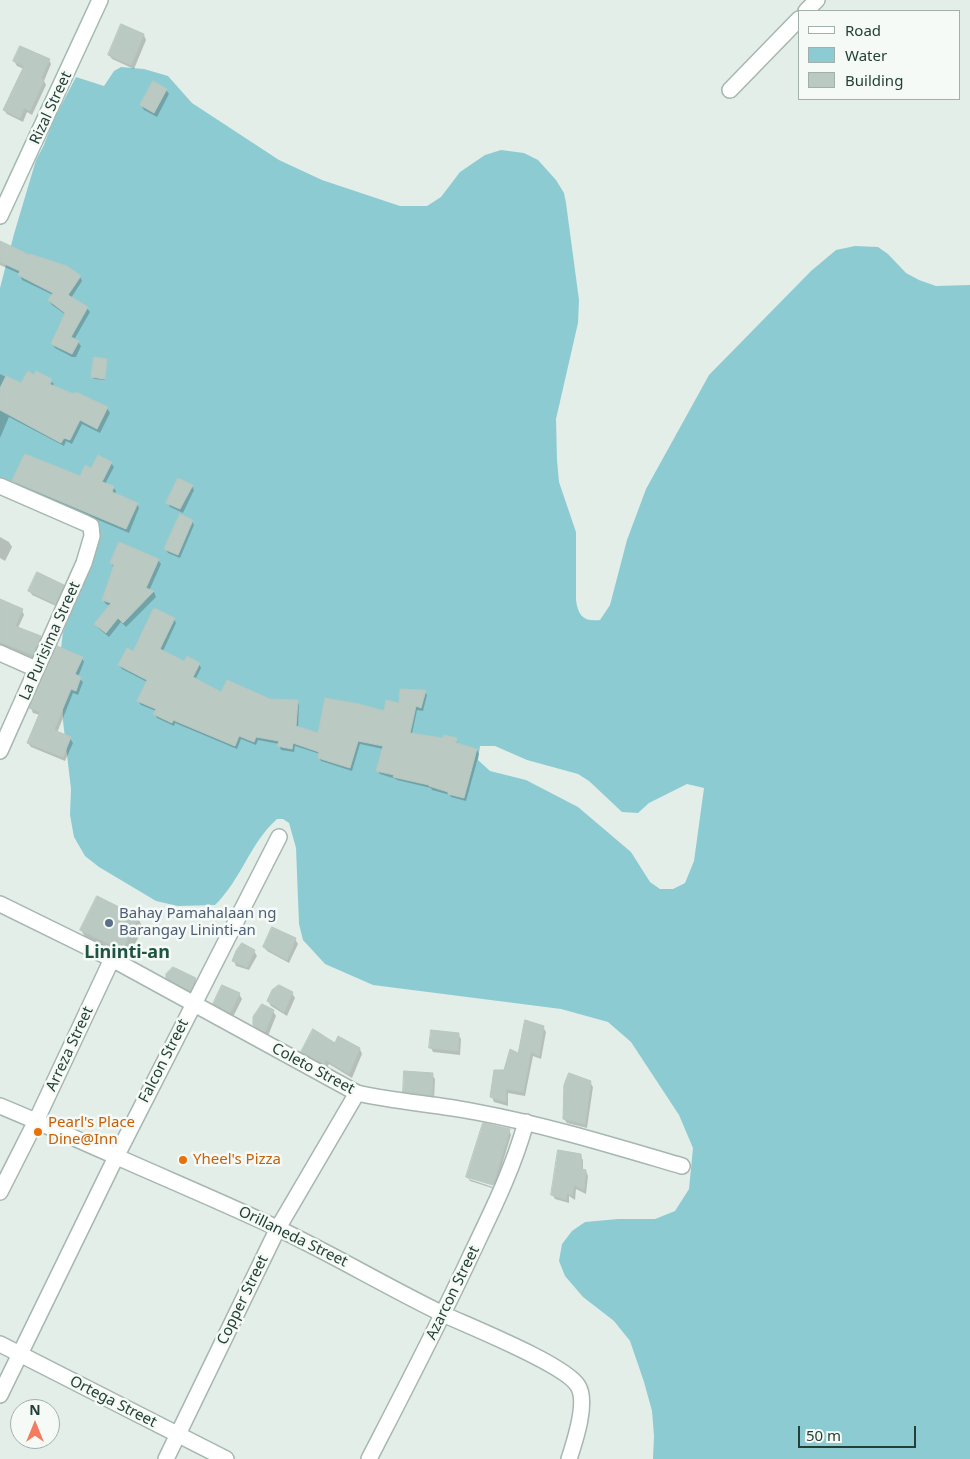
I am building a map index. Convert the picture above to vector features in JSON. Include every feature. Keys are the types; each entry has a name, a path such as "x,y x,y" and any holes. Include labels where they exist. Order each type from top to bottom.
{"street":[{"name":"Rizal Street","path":"0,216 100,0"},
{"path":"807,10 817,0"},
{"path":"730,90 798,20"},
{"name":"La Purisima Street","path":"0,486 85,522 92,528 92,536 84,564 0,751"},
{"path":"0,653 36,669"},
{"name":"Falcon Street","path":"0,1395 116,1156 280,837"},
{"name":"Coleto Street","path":"0,904 112,959 357,1093 388,1100 451,1107 526,1122 682,1166"},
{"name":"Arreza Street","path":"0,1192 36,1121 112,959"},
{"name":"Copper Street","path":"166,1459 278,1228 357,1093"},
{"name":"Orillaneda Street","path":"0,1106 278,1228 444,1314 563,1372 577,1384 582,1393 575,1441 569,1459"},
{"name":"Azarcon Street","path":"370,1459 444,1314 506,1181 526,1122"},
{"name":"Ortega Street","path":"0,1344 226,1459"}],"water":[{"path":"121,67 144,69 168,76 192,103 279,160 322,180 400,206 427,206 441,197 460,172 485,155 501,150 524,153 538,160 556,180 564,193 566,203 579,300 578,323 556,419 557,460 559,482 576,532 577,606 580,614 590,620 600,620 610,605 627,540 646,489 709,375 811,271 836,250 855,246 878,247 888,254 906,273 919,280 936,286 970,285 970,1459 653,1459 652,1411 630,1341 614,1321 583,1297 565,1276 559,1261 562,1244 572,1231 585,1222 618,1219 655,1219 675,1211 689,1189 693,1148 679,1115 631,1042 608,1022 561,1009 373,985 325,964 303,940 299,924 296,848 289,823 283,819 277,819 260,839 232,884 215,905 178,906 156,901 99,867 85,856 74,837 70,815 71,789 63,721 61,648 63,632 94,556 100,531 96,521 17,491 0,477 0,288 36,160 54,119 76,77 104,86 114,71","holes":["480,746 495,746 527,760 578,774 589,781 622,812 638,813 649,803 687,784 704,788 694,861 685,883 673,889 660,889 650,882 631,852 578,807 526,780 490,771 478,760"]}],"building":[{"path":"121,24 144,34 131,65 108,55"},
{"path":"20,46 50,59 41,78 44,80 30,111 24,108 20,118 3,110 24,66 13,61"},
{"path":"153,81 167,89 154,113 140,105"},
{"path":"0,241 30,255 67,266 81,276 68,295 88,307 71,337 79,341 72,354 51,344 65,313 48,300 53,293 18,275 20,271 0,262"},
{"path":"94,357 107,359 105,379 91,377"},
{"path":"28,371 34,375 36,371 52,379 49,384 74,394 76,392 108,407 97,429 80,420 70,440 64,438 61,443 0,410 0,388 6,376 21,383"},
{"path":"25,454 80,476 85,465 91,468 98,455 112,462 102,482 114,486 112,492 138,503 126,529 12,481"},
{"path":"178,478 193,485 180,509 166,503"},
{"path":"180,514 193,520 178,555 164,549"},
{"path":"119,542 159,559 146,588 154,591 123,623 118,618 106,633 94,624 111,603 102,600 114,565 110,563"},
{"path":"37,572 64,585 56,604 28,591"},
{"path":"0,599 23,609 15,626 41,636 33,655 0,642"},
{"path":"154,608 175,618 160,649 184,661 187,656 200,663 193,677 221,692 227,680 270,699 298,700 296,726 318,733 325,698 384,711 386,700 399,703 400,689 426,690 421,708 416,706 410,733 443,738 444,735 457,738 456,743 477,749 464,798 448,794 448,792 429,785 376,771 383,746 358,741 350,768 318,758 319,752 293,743 292,749 277,746 279,741 256,737 254,742 239,736 235,746 173,720 172,723 153,714 156,709 137,701 147,680 118,665 127,648 133,651"},
{"path":"57,646 83,657 75,674 81,677 76,691 71,689 54,730 71,737 63,757 27,743 40,712 29,708"},
{"name":"Bahay Pamahalaan ng Barangay Lininti-an","path":"97,896 139,917 122,950 80,930"},
{"path":"272,927 296,938 287,960 263,947"},
{"path":"242,943 255,950 247,967 232,961"},
{"path":"173,967 196,978 190,991 166,978 166,974"},
{"path":"222,985 240,993 230,1013 213,1004"},
{"path":"279,985 293,992 284,1012 267,1001 272,990"},
{"path":"262,1004 274,1010 265,1032 253,1025 253,1017"},
{"path":"525,1020 544,1026 539,1056 531,1052 523,1092 506,1089 506,1102 490,1097 494,1070 504,1070 510,1049 518,1053"},
{"path":"313,1029 335,1043 338,1036 360,1048 349,1074 326,1060 324,1064 301,1052"},
{"path":"431,1030 459,1033 458,1051 429,1048"},
{"path":"404,1071 433,1073 432,1096 403,1092"},
{"path":"569,1073 591,1081 585,1124 563,1119 564,1085"},
{"path":"483,1123 510,1129 493,1185 466,1177"},
{"path":"558,1150 581,1154 582,1169 586,1170 584,1190 574,1185 572,1196 567,1193 566,1200 551,1195"}],"place":[{"name":"Bahay Pamahalaan ng Barangay Lininti-an","path":"109,923"},
{"name":"Pearl's Place Dine@Inn","path":"38,1132"},
{"name":"Yheel's Pizza","path":"183,1160"}],"district":[{"name":"Lininti-an","path":"127,953"}]}
